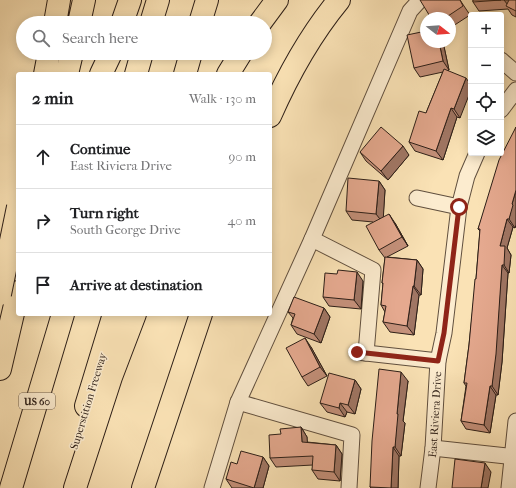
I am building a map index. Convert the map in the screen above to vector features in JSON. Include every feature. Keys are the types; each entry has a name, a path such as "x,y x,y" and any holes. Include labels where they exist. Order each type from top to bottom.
{"highway":[{"path":"56,16 58,0"},
{"path":"80,16 84,0"},
{"path":"124,16 130,0"},
{"path":"153,16 158,0"},
{"path":"202,16 207,0"},
{"path":"265,16 277,0"},
{"path":"272,111 279,94 306,48 339,0"},
{"path":"45,72 48,60"},
{"path":"67,72 70,60"},
{"path":"102,72 107,60"},
{"path":"137,72 140,60"},
{"path":"186,72 189,60"},
{"path":"229,72 237,60"},
{"path":"0,238 16,215"},
{"path":"0,294 16,217"},
{"path":"0,369 16,300"},
{"name":"US 60","path":"11,488 62,316"},
{"name":"Superstition Freeway","path":"62,488 113,316"},
{"path":"75,488 111,377 134,316"},
{"path":"143,488 200,316"}],"street":[{"path":"212,488 238,402 312,239 410,11 420,0"},
{"path":"504,63 516,73"},
{"path":"504,106 516,90"},
{"name":"East Riviera Drive","path":"428,488 438,361 444,333 459,207 467,176 476,156"},
{"path":"417,198 459,207"},
{"path":"312,239 373,270 362,353 438,361"},
{"path":"238,402 352,435 349,488"},
{"path":"509,488 514,457 516,421"},
{"path":"432,448 514,457"}],"building":[{"path":"420,0 460,0 463,6 454,12 427,12"},
{"path":"473,0 501,0 473,2"},
{"path":"509,0 516,0 516,11 506,6"},
{"path":"420,32 420,48 440,48 443,61 414,68 407,35"},
{"path":"444,69 466,78 454,109 451,108 436,151 409,142 419,111 426,113"},
{"path":"381,127 403,146 381,171 360,152"},
{"path":"516,127 516,190 509,219 507,219 500,246 505,246 504,265 502,265 496,354 492,386 490,386 484,425 461,421 467,383 464,383 476,279 480,229 478,229 499,160 501,156 504,156 504,150"},
{"path":"348,178 379,181 376,214 346,211"},
{"path":"389,214 402,237 379,250 366,226"},
{"path":"385,257 417,260 407,326 383,322 386,306 381,305"},
{"path":"338,270 357,272 354,300 323,297 325,273 337,274"},
{"path":"294,297 324,308 314,334 291,325 295,314 288,312"},
{"path":"305,338 320,367 302,377 286,348"},
{"path":"379,369 401,372 395,447 393,447 391,488 370,487 372,441"},
{"path":"329,373 355,380 348,405 340,403 339,408 320,403"},
{"path":"301,427 302,442 336,445 334,472 312,470 313,456 270,458 269,435 281,434 280,429"},
{"path":"241,451 263,457 254,488 226,479 231,462 237,464"},
{"path":"455,459 485,463 481,488 452,488"}],"route":[{"path":"357,352 438,361 444,333 459,207"}]}
